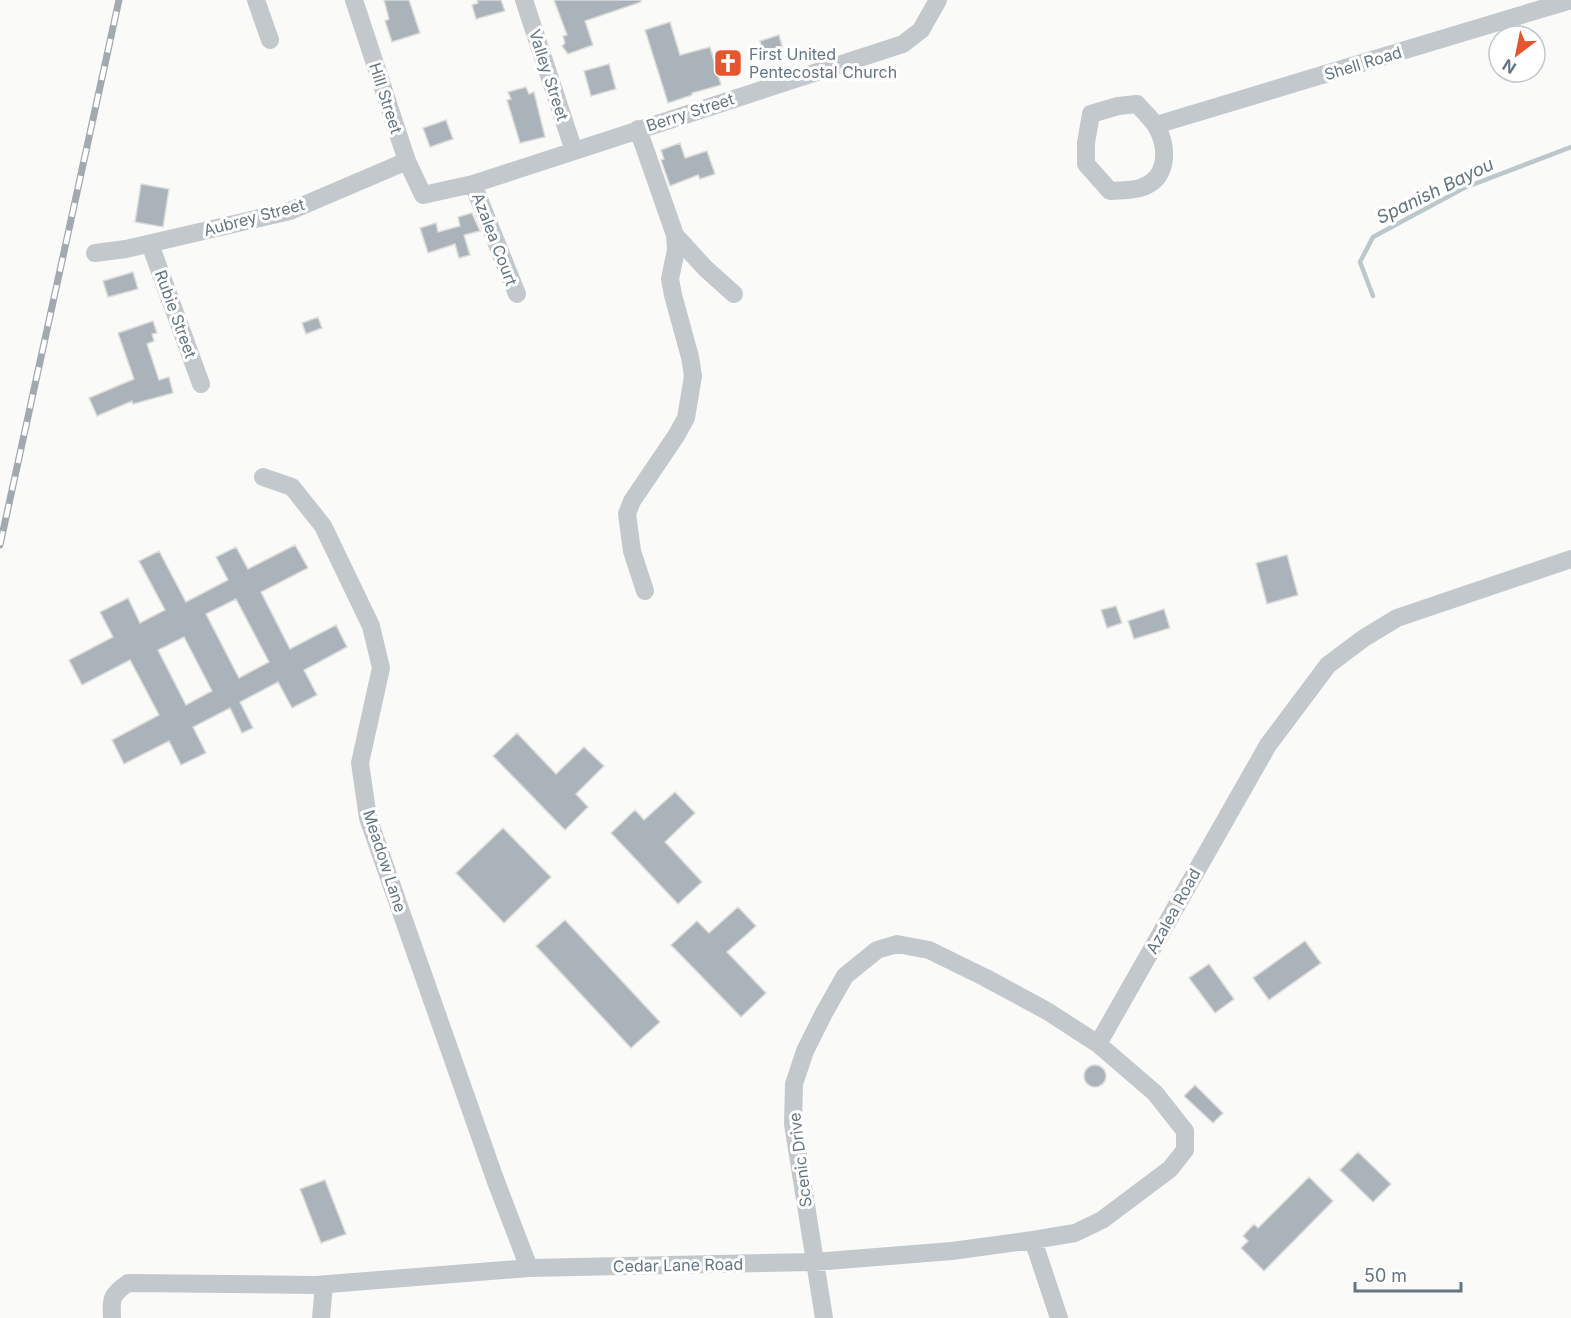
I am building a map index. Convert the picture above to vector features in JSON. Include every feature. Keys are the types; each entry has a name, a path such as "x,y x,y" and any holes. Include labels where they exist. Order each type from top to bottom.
{"street":[{"path":"256,0 270,40"},
{"name":"Hill Street","path":"354,0 407,161 423,195"},
{"name":"Valley Street","path":"524,0 574,151"},
{"name":"Berry Street","path":"423,195 473,184 903,44 921,30 938,0"},
{"name":"Shell Road","path":"1155,125 1571,0"},
{"path":"1137,104 1155,125 1162,142 1165,160 1160,173 1143,187 1110,191 1086,164 1086,143 1091,114 1118,106 1137,104"},
{"path":"638,129 675,235 676,250 670,279 693,376 686,418 632,501 627,514 632,551 645,591"},
{"name":"Aubrey Street","path":"95,253 150,244 290,211 407,161"},
{"name":"Azalea Court","path":"473,184 517,294"},
{"path":"675,235 705,268 734,294"},
{"name":"Rubie Street","path":"150,244 201,384"},
{"name":"Meadow Lane","path":"263,477 292,488 323,526 371,626 381,668 360,763 368,818 529,1268"},
{"name":"Azalea Road","path":"1098,1044 1268,745 1328,665 1364,638 1397,618 1571,559"},
{"name":"Scenic Drive","path":"824,1318 793,1124 794,1084 810,1041 845,976 877,950 897,944 929,950 1047,1011 1098,1044"},
{"path":"1059,1318 1033,1240 1075,1233 1102,1220 1170,1169 1185,1150 1185,1131 1155,1093 1098,1044"},
{"name":"Cedar Lane Road","path":"112,1318 111,1301 115,1292 128,1283 324,1285 529,1268 814,1262 952,1251 1033,1240"},
{"path":"321,1318 324,1285"}],"building":[{"path":"384,0 409,0 420,33 392,42 385,21 389,19"},
{"path":"477,0 501,0 505,11 476,19 472,5 478,3"},
{"path":"554,0 641,0 641,2 585,21 593,45 568,54 562,46 565,43 563,36 567,35"},
{"path":"670,22 680,55 710,47 721,85 668,103 645,30"},
{"path":"779,35 784,53 765,59 760,41"},
{"path":"609,64 616,89 591,96 584,71"},
{"path":"526,87 529,94 534,92 545,137 520,143 507,100 511,99 508,92"},
{"path":"446,120 453,139 430,147 423,128"},
{"path":"680,143 685,158 707,151 715,174 700,179 698,175 670,186 661,160 664,159 661,150"},
{"path":"141,184 169,189 163,227 135,222"},
{"path":"472,213 480,231 464,235 470,255 459,258 455,244 428,253 420,228 436,223 438,232 460,226 458,217"},
{"path":"133,272 138,289 108,297 103,281"},
{"path":"318,317 322,328 306,334 302,323"},
{"path":"153,321 157,333 152,334 154,341 147,344 159,380 169,377 173,393 133,404 132,401 97,416 89,398 134,379 118,333"},
{"path":"295,545 308,568 261,592 290,649 336,625 347,647 304,670 317,695 292,708 278,682 240,702 253,728 242,733 230,708 193,727 206,753 181,765 169,741 124,764 112,740 159,715 130,660 82,685 69,660 113,637 100,612 128,598 140,623 165,610 139,561 159,551 186,602 228,580 216,557 236,547 248,569","holes":["236,599 269,662 239,678 206,614","184,637 212,691 186,705 158,650"]},
{"path":"1287,555 1298,595 1267,604 1256,563"},
{"path":"1116,606 1122,623 1107,628 1101,610"},
{"path":"1164,609 1170,628 1134,639 1128,621"},
{"path":"517,733 556,774 584,747 604,766 576,794 588,807 565,830 493,756"},
{"path":"675,792 695,813 665,842 702,882 678,904 611,833 635,810 644,820"},
{"path":"503,828 551,877 504,923 456,873"},
{"path":"738,907 756,926 727,952 766,993 741,1017 671,945 697,921 709,933"},
{"path":"565,920 660,1022 631,1048 536,946"},
{"path":"1305,941 1321,963 1269,1000 1253,978"},
{"path":"1209,964 1234,999 1215,1013 1189,978"},
{"path":"1095,1065 1103,1068 1106,1076 1103,1084 1095,1087 1087,1084 1084,1076 1087,1068"},
{"path":"1195,1085 1223,1113 1213,1123 1184,1096"},
{"path":"1358,1152 1391,1184 1373,1202 1340,1170"},
{"path":"1309,1177 1333,1201 1264,1271 1241,1248 1248,1241 1243,1236 1254,1224 1258,1228"},
{"path":"325,1180 346,1234 321,1243 300,1189"}],"waterway":[{"name":"Spanish Bayou","path":"1373,296 1360,262 1373,237 1464,188 1571,147"}],"railway":[{"path":"0,545 119,0"}],"place":[{"name":"First United Pentecostal Church","path":"728,63"}]}
